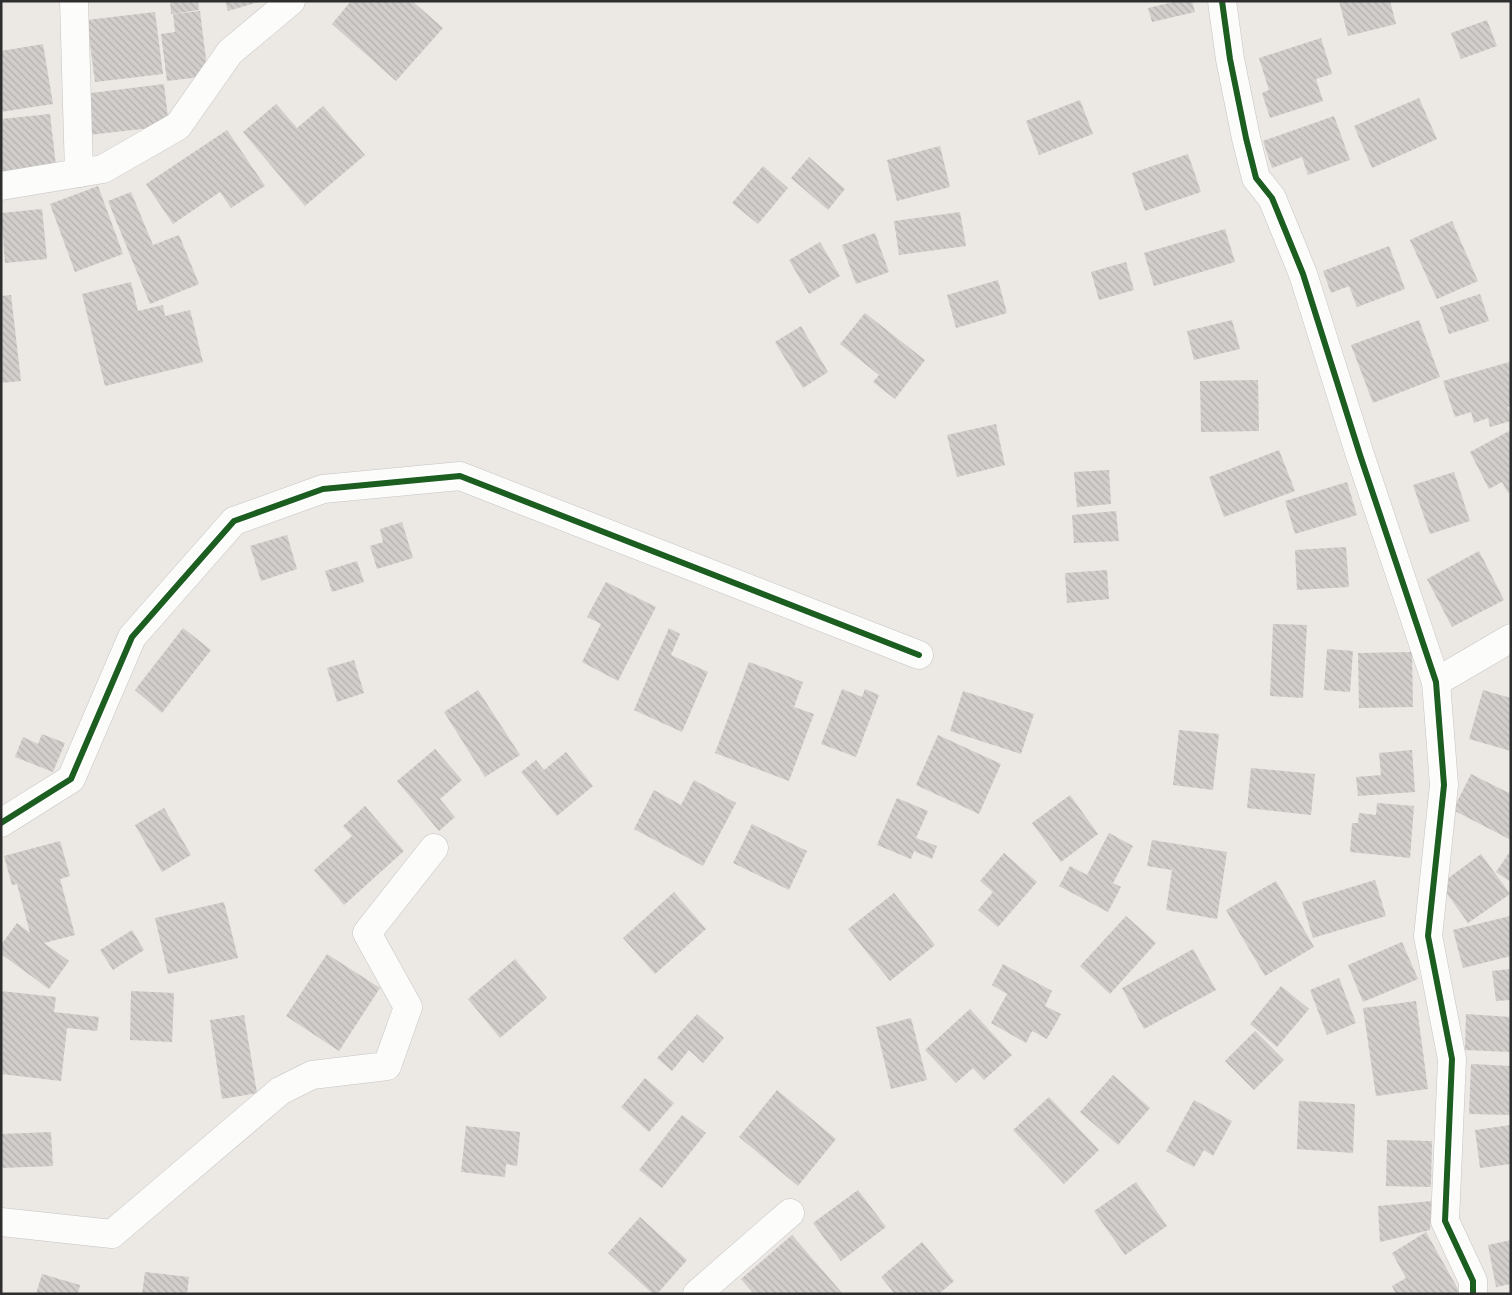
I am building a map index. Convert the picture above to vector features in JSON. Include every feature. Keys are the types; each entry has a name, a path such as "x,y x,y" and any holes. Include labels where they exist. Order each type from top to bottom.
{"street":[{"path":"74,1 79,173"},
{"path":"1,186 103,169 178,126 230,52 291,1"},
{"path":"1222,1 1230,59 1256,178 1272,198 1303,274 1360,455 1436,682 1444,785 1428,936 1452,1059 1444,1220 1473,1281 1473,1294"},
{"path":"1,823 70,779 132,637 234,521 324,489 460,476 919,655"},
{"path":"1436,682 1511,638"},
{"path":"1,1222 112,1234 280,1091 312,1075 387,1066 408,1007 367,933 434,848"},
{"path":"697,1294 790,1213"}],"building":[{"path":"170,1 198,1 199,10 171,14"},
{"path":"225,1 259,1 259,2 228,11"},
{"path":"351,1 412,1 443,28 396,81 332,24"},
{"path":"1178,1 1192,1 1195,12 1152,22 1148,8"},
{"path":"1339,1 1390,1 1396,24 1348,36"},
{"path":"200,11 208,76 167,81 161,34 175,32 173,14"},
{"path":"155,12 163,74 95,82 87,20"},
{"path":"1487,20 1497,46 1461,59 1451,33"},
{"path":"1321,38 1332,74 1316,79 1323,101 1270,118 1262,93 1269,90 1259,58"},
{"path":"43,44 53,104 1,112 1,51"},
{"path":"164,84 169,126 88,135 83,94"},
{"path":"1419,98 1437,139 1372,168 1354,126"},
{"path":"1080,100 1093,134 1039,155 1026,121"},
{"path":"276,104 297,128 323,106 365,155 305,206 243,132"},
{"path":"50,114 56,166 1,172 1,119"},
{"path":"1334,116 1350,160 1308,175 1302,157 1272,168 1263,141"},
{"path":"227,130 265,186 231,208 220,192 173,224 146,184"},
{"path":"940,146 950,187 897,201 887,160"},
{"path":"1188,154 1201,192 1145,211 1132,173"},
{"path":"809,157 845,189 828,210 791,178"},
{"path":"763,166 788,188 758,224 732,203"},
{"path":"98,186 123,254 75,272 50,204"},
{"path":"131,192 153,245 179,235 199,284 150,304 108,201"},
{"path":"42,209 47,259 5,263 1,213"},
{"path":"960,212 966,246 899,255 894,221"},
{"path":"1452,221 1478,281 1437,299 1410,240"},
{"path":"1225,229 1235,262 1154,286 1144,253"},
{"path":"875,233 889,272 856,284 842,245"},
{"path":"820,242 840,276 809,294 789,260"},
{"path":"1389,246 1405,289 1357,307 1349,286 1331,293 1323,271"},
{"path":"1126,262 1134,290 1099,300 1091,272"},
{"path":"998,280 1007,313 956,328 947,295"},
{"path":"131,282 138,311 163,305 165,316 190,310 203,362 105,386 82,294"},
{"path":"1480,294 1489,321 1449,334 1440,307"},
{"path":"11,295 21,381 1,383 1,296"},
{"path":"865,313 925,360 895,399 873,382 879,375 840,344"},
{"path":"1232,320 1240,349 1194,360 1187,331"},
{"path":"1419,320 1440,377 1373,403 1351,345"},
{"path":"801,326 828,372 803,388 775,342"},
{"path":"1509,362 1511,368 1511,406 1508,407 1511,421 1490,427 1488,418 1474,423 1471,412 1455,417 1443,381"},
{"path":"1258,380 1259,431 1201,432 1200,381"},
{"path":"996,424 1005,465 957,477 947,435"},
{"path":"1509,431 1511,434 1511,492 1508,493 1502,482 1489,489 1470,452"},
{"path":"1279,450 1295,491 1224,517 1209,477"},
{"path":"1109,470 1111,504 1077,507 1074,472"},
{"path":"1454,472 1470,521 1430,534 1413,485"},
{"path":"1347,482 1357,515 1295,534 1285,501"},
{"path":"1116,511 1119,541 1074,543 1072,515"},
{"path":"402,522 413,558 377,569 370,546 383,542 380,529"},
{"path":"287,535 297,569 261,581 250,546"},
{"path":"1346,547 1349,587 1297,590 1295,550"},
{"path":"1479,551 1504,600 1452,627 1427,579"},
{"path":"357,561 364,582 332,592 325,571"},
{"path":"1107,570 1109,599 1067,603 1065,573"},
{"path":"606,582 656,607 618,681 582,662 601,624 587,617"},
{"path":"1273,624 1307,625 1303,698 1270,696"},
{"path":"183,628 211,650 162,713 135,690"},
{"path":"669,628 680,634 671,655 708,672 682,732 634,710"},
{"path":"1327,649 1353,651 1350,692 1324,690"},
{"path":"1412,652 1413,707 1359,708 1358,653"},
{"path":"354,660 364,693 337,702 327,668"},
{"path":"749,662 803,682 794,707 814,714 789,781 715,753"},
{"path":"842,689 862,697 865,689 879,695 856,757 821,744"},
{"path":"478,690 520,755 485,777 444,712"},
{"path":"1483,690 1511,698 1511,751 1469,739"},
{"path":"963,691 1034,714 1021,754 950,731"},
{"path":"1179,730 1219,734 1213,790 1173,785"},
{"path":"42,734 65,743 53,772 15,757 23,737 38,744"},
{"path":"938,735 1001,764 979,814 916,785"},
{"path":"435,749 462,780 440,799 455,817 439,831 397,781"},
{"path":"1412,750 1415,792 1358,796 1356,777 1381,775 1379,753"},
{"path":"566,752 593,786 557,816 521,772 536,760 544,770"},
{"path":"1251,768 1315,774 1311,815 1247,808"},
{"path":"1471,774 1511,794 1511,840 1453,810"},
{"path":"694,780 736,803 703,866 634,829 654,790 681,805"},
{"path":"1070,795 1098,834 1061,862 1032,823"},
{"path":"897,798 928,811 916,838 937,846 932,859 914,851 911,859 877,845"},
{"path":"1377,803 1414,806 1410,858 1350,852 1352,823 1358,823 1359,813 1376,815"},
{"path":"365,806 404,851 344,905 314,870 352,836 343,826"},
{"path":"164,808 191,855 162,872 135,825"},
{"path":"752,824 807,851 789,890 733,863"},
{"path":"1109,833 1133,846 1113,883 1121,887 1108,912 1059,886 1070,866 1087,875"},
{"path":"1152,840 1227,852 1217,919 1166,910 1172,870 1147,866"},
{"path":"60,841 70,876 60,879 75,935 44,943 69,961 49,989 1,954 1,945 17,923 30,933 17,884 12,885 4,856"},
{"path":"1511,850 1511,882 1496,872"},
{"path":"1004,853 1037,882 998,927 978,910 993,892 980,881"},
{"path":"1481,854 1510,894 1468,923 1440,884"},
{"path":"1375,880 1386,916 1313,938 1302,902"},
{"path":"1276,881 1314,947 1265,976 1226,910"},
{"path":"674,892 706,929 655,974 623,938"},
{"path":"894,893 935,945 890,981 848,929"},
{"path":"224,902 238,958 168,974 155,918"},
{"path":"1126,916 1156,943 1110,994 1080,966"},
{"path":"1510,916 1511,956 1463,968 1453,930"},
{"path":"132,930 144,950 113,970 100,950"},
{"path":"1402,942 1418,979 1363,1002 1348,965"},
{"path":"1193,949 1216,990 1144,1029 1122,988"},
{"path":"327,954 380,988 339,1051 286,1016"},
{"path":"515,959 547,998 500,1038 468,999"},
{"path":"1003,964 1052,991 1045,1006 1061,1014 1047,1039 1032,1031 1026,1043 991,1023 1007,994 992,985"},
{"path":"1511,969 1511,1000 1496,1001 1492,971"},
{"path":"1339,978 1356,1023 1327,1035 1310,990"},
{"path":"1281,986 1309,1009 1277,1047 1250,1024"},
{"path":"1,991 56,997 54,1012 99,1017 97,1031 67,1028 61,1081 1,1074"},
{"path":"131,991 174,993 172,1042 130,1040"},
{"path":"1416,1001 1428,1089 1376,1096 1363,1008"},
{"path":"970,1009 1012,1055 984,1080 973,1068 956,1083 925,1050"},
{"path":"697,1014 724,1038 703,1063 689,1050 672,1071 657,1058"},
{"path":"1466,1014 1511,1017 1511,1052 1465,1050"},
{"path":"244,1015 257,1093 222,1099 210,1020"},
{"path":"911,1018 927,1080 891,1089 876,1027"},
{"path":"1255,1031 1284,1060 1254,1090 1225,1061"},
{"path":"1471,1064 1511,1066 1511,1115 1469,1114"},
{"path":"1113,1075 1150,1108 1118,1145 1080,1112"},
{"path":"645,1078 674,1103 649,1132 621,1107"},
{"path":"777,1090 836,1139 798,1186 739,1137"},
{"path":"1049,1097 1099,1150 1064,1184 1013,1130"},
{"path":"1194,1100 1232,1121 1213,1156 1204,1150 1194,1167 1166,1151"},
{"path":"1299,1101 1355,1104 1353,1153 1297,1149"},
{"path":"682,1115 706,1133 662,1188 639,1170"},
{"path":"1511,1125 1511,1164 1480,1168 1475,1130"},
{"path":"466,1126 520,1132 517,1166 506,1164 505,1177 461,1172"},
{"path":"51,1132 53,1166 1,1168 1,1134"},
{"path":"1387,1140 1432,1141 1431,1187 1386,1186"},
{"path":"1136,1182 1167,1226 1125,1255 1094,1211"},
{"path":"858,1190 886,1227 841,1261 813,1223"},
{"path":"1432,1201 1430,1230 1380,1242 1378,1206"},
{"path":"640,1217 687,1260 657,1294 653,1294 608,1253"},
{"path":"1426,1232 1459,1291 1454,1294 1396,1294 1392,1286 1406,1278 1392,1253"},
{"path":"792,1235 843,1294 754,1294 741,1279"},
{"path":"1511,1240 1511,1284 1496,1287 1488,1245"},
{"path":"922,1242 954,1281 939,1294 895,1294 881,1277"},
{"path":"145,1272 189,1277 187,1294 142,1294"},
{"path":"42,1274 80,1285 78,1294 36,1294"}],"cycle path":[{"path":"1222,1 1230,59 1256,178 1272,198 1303,274 1360,455 1436,682 1444,785 1428,936 1452,1059 1445,1221 1473,1281 1473,1294"},
{"path":"1,823 71,779 132,637 234,521 323,489 460,476 919,655"}]}
